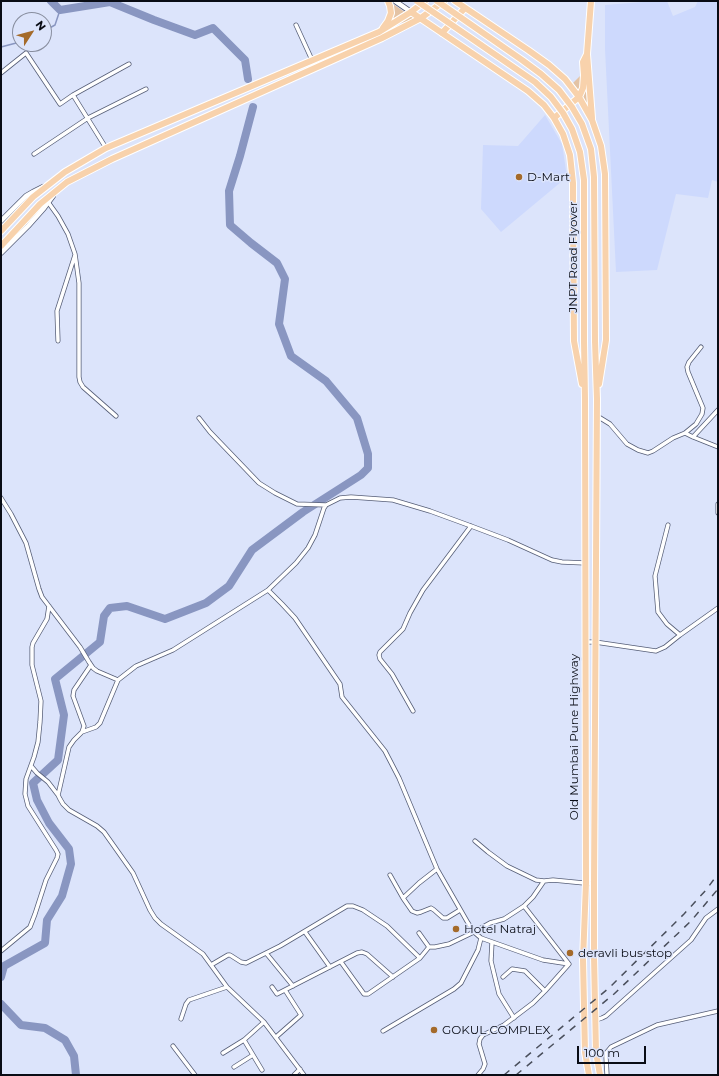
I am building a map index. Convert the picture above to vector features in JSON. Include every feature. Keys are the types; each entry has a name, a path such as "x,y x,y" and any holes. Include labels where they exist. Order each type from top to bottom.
{"highway":[{"path":"379,32 390,16 388,1"},
{"name":"JNPT Road Flyover","path":"417,1 535,82 551,97 563,113 572,130 580,152 584,180 585,399"},
{"path":"1,231 34,197 65,172 106,148 379,32 411,12 425,1"},
{"name":"JNPT Road Flyover","path":"437,1 542,74 559,90 572,107 582,124 591,149 594,177 595,341 597,399"},
{"path":"1,246 40,204 67,182 112,159 382,38 421,18 444,1"},
{"path":"455,1 549,65 565,79 579,97 592,120 601,146 605,174 606,340 597,399"},
{"path":"591,1 588,54 592,120"},
{"path":"442,33 465,8"},
{"path":"411,12 528,91 544,105 554,118 563,134 570,155 573,183 574,341 585,399"},
{"path":"554,118 579,97 583,88 583,62 588,54"},
{"name":"Old Mumbai Pune Highway","path":"585,399 586,883 583,956 585,1052 589,1075"},
{"name":"Old Mumbai Pune Highway","path":"597,399 594,956 596,1052 600,1075"},
{"path":"583,956 594,956"}],"street":[{"path":"395,1 411,12"},
{"path":"296,25 312,60"},
{"path":"1,72 26,53 60,104 73,95 129,64"},
{"path":"34,154 88,118 146,89"},
{"path":"73,95 106,148"},
{"path":"1,221 26,196 51,184"},
{"path":"1,253 28,226 58,190"},
{"path":"48,202 68,234 75,254 79,283 80,382 83,387 116,416"},
{"path":"58,341 57,311 75,254"},
{"path":"596,415 610,424 627,444 648,453 654,451 673,438 685,433 696,424 702,414 702,408 687,367 689,362 701,347"},
{"path":"693,438 718,410"},
{"path":"199,418 210,432 259,483 297,504 324,505 340,498 351,496 393,500 430,511 508,540 552,560 585,563"},
{"path":"685,433 693,438 718,447"},
{"path":"1,498 26,543 42,597 97,672 118,680"},
{"path":"718,504 718,513"},
{"path":"82,732 96,727 100,723 118,680 136,666 173,650 268,590 296,563 308,548 315,535 324,505"},
{"path":"668,525 655,576 658,612 667,624 680,635"},
{"path":"413,712 392,674 380,659 379,655 380,652 403,629 423,590 470,526"},
{"path":"268,590 295,618 340,684 342,697 385,751 400,778 437,869 474,932 481,938 543,960 569,964"},
{"path":"1,951 30,927 46,880 58,854 28,806 25,794 26,779 38,742 41,701 32,665 31,651 33,643 47,619 49,606"},
{"path":"585,642 595,642 656,651 665,647 718,608"},
{"path":"58,795 69,748 84,728 84,724 73,696 76,687 90,664"},
{"path":"31,766 46,780 69,810 98,826 104,832 133,873 155,918 180,939 200,951 212,965 227,987 264,1022 304,1075"},
{"path":"475,841 507,866 536,880 554,880 594,884"},
{"path":"403,898 437,869"},
{"path":"390,875 412,911 417,913 431,908 443,918 447,918 460,910"},
{"path":"429,947 449,944 490,923 504,919 524,906 533,897 544,881"},
{"path":"212,965 228,955 244,963 266,953 304,932 347,906 353,906 363,910 388,926 420,958"},
{"path":"524,906 569,964"},
{"path":"596,1020 606,1016 690,940 706,918 718,909"},
{"path":"304,932 330,967"},
{"path":"419,933 429,947"},
{"path":"383,1031 454,989 461,983 478,950 481,938"},
{"path":"492,942 490,961 499,994 514,1018"},
{"path":"340,962 366,994 368,994 420,958 429,947"},
{"path":"272,987 277,994 357,952 367,954 392,977"},
{"path":"266,953 293,986"},
{"path":"478,1075 485,1064 479,1044 483,1035 504,1025 514,1018 545,991 569,964"},
{"path":"503,977 512,969 525,972 545,991"},
{"path":"181,1019 186,1004 189,1000 227,987"},
{"path":"276,1037 301,1015 285,990"},
{"path":"607,1075 606,1053 611,1047 657,1025 718,1011"},
{"path":"223,1053 244,1040 264,1022"},
{"path":"244,1040 262,1070"},
{"path":"173,1046 195,1075"},
{"path":"234,1067 253,1055"},
{"path":"294,1075 300,1069"}],"shaded area":[{"path":"667,1 673,16 695,7 698,1 718,1 718,182 712,180 708,198 676,194 657,270 616,272 605,49 605,5"},
{"path":"393,4 415,19 388,27 393,17"},
{"path":"586,68 588,105 573,83"},
{"path":"545,115 562,144 567,177 501,232 481,209 483,145 518,146"}],"waterway":[{"path":"51,1 60,10 110,2 195,35 213,28 245,60 248,79"},
{"path":"52,27 55,25 60,10"},
{"path":"1,47 12,44"},
{"path":"1,977 4,966 45,943 47,920 62,896 71,864 69,849 49,823 37,800 33,783 58,760 64,715 55,679 100,642 104,616 110,608 127,606 165,619 206,603 229,586 252,550 303,512 361,475 368,468 368,454 357,418 326,381 291,356 279,324 285,279 277,263 230,225 229,191 253,107"},
{"path":"1,1004 21,1025 45,1028 65,1040 74,1056 76,1075"}],"railway":[{"path":"504,1075 609,988 684,914 706,890 718,874"},
{"path":"516,1075 614,994 691,921 718,889"}],"place":[{"name":"D-Mart","path":"519,177"},
{"name":"Hotel Natraj","path":"456,929"},
{"name":"deravli bus stop","path":"570,953"},
{"name":"GOKUL COMPLEX","path":"434,1030"}]}
